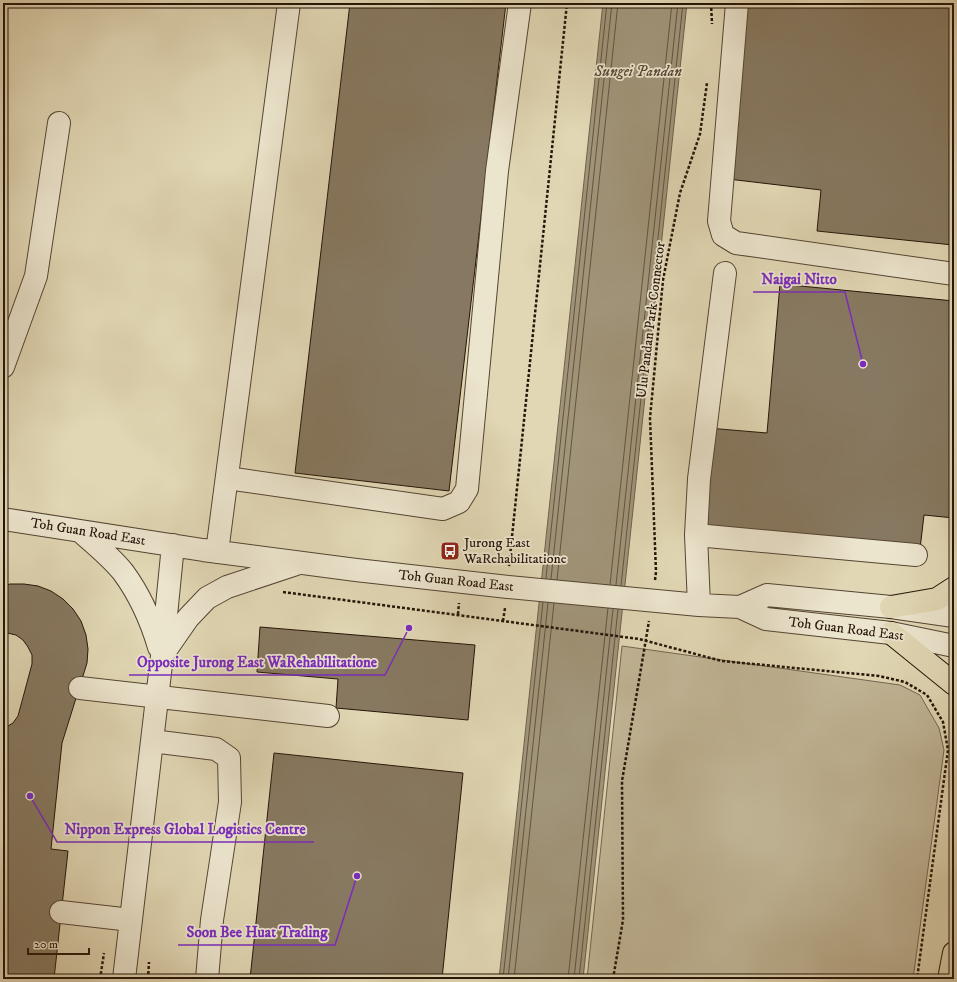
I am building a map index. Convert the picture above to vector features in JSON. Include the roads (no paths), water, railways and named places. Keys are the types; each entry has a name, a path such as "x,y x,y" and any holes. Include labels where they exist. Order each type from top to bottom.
{"main road":[{"path":"891,607 937,599 954,588"},
{"path":"891,633 954,684"},
{"path":"949,979 954,953"}],"street":[{"path":"217,552 288,3"},
{"path":"227,478 443,509 458,502 467,489 497,171 520,3"},
{"path":"737,3 719,221 723,235 736,243 954,274"},
{"path":"3,367 36,276 59,123"},
{"path":"699,604 696,535 699,479 725,273"},
{"name":"Toh Guan Road East","path":"3,519 173,546 356,570 513,587 740,607 766,619 891,633 954,646"},
{"path":"80,531 106,554 123,572 139,596 150,618 162,656"},
{"path":"696,535 916,555"},
{"path":"124,979 162,656 173,546"},
{"path":"162,656 188,618 207,598 227,587 301,562"},
{"name":"Toh Guan Road East","path":"740,607 767,595 891,607 954,616"},
{"path":"80,688 328,716"},
{"path":"152,741 216,749 229,758 230,802 212,920 207,979"},
{"path":"61,912 131,920"}],"water":[{"name":"Sungei Pandan","path":"603,3 687,3 583,979 499,979"}],"place":[{"name":"Naigai Nitto","path":"863,364"},
{"name":"Jurong East WaRehabilitatione","path":"450,551"},
{"name":"Opposite Jurong East WaRehabilitatione","path":"409,628"},
{"name":"Nippon Express Global Logistics Centre","path":"30,796"},
{"name":"Soon Bee Huat Trading","path":"357,876"}]}
